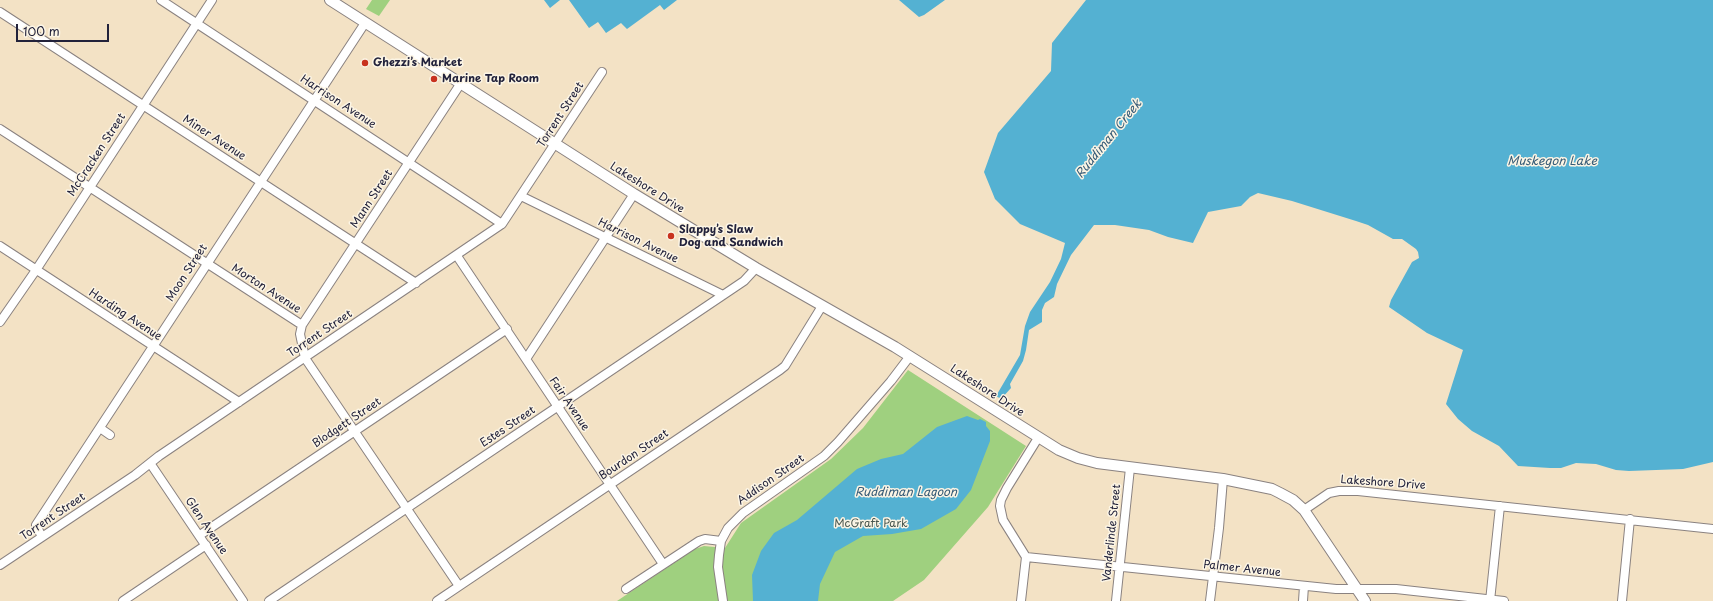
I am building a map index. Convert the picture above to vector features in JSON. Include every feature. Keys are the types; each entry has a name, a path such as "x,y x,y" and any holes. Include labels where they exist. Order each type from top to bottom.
{"main road":[{"name":"Lakeshore Drive","path":"330,0 634,194 756,268 910,356 1059,450 1078,458 1097,463 1223,479 1272,489 1293,500 1304,510"},
{"path":"1304,510 1350,581 1365,601"}],"street":[{"name":"Harrison Avenue","path":"161,0 314,99 502,224"},
{"name":"McCracken Street","path":"0,322 36,270 212,0"},
{"name":"Miner Avenue","path":"0,12 416,283"},
{"name":"Moon Street","path":"42,537 36,524 365,23"},
{"name":"Torrent Street","path":"0,565 135,475 150,463 239,402 457,256 502,224 602,72"},
{"name":"Mann Street","path":"302,325 461,84"},
{"name":"Morton Avenue","path":"0,129 302,325 300,334 305,358 459,586"},
{"path":"526,359 634,194"},
{"name":"Harrison Avenue","path":"521,196 723,295"},
{"name":"Harding Avenue","path":"0,246 239,402"},
{"name":"Fair Avenue","path":"457,256 663,564"},
{"name":"Estes Street","path":"270,601 747,279 756,268"},
{"name":"Bourdon Street","path":"437,601 780,370 785,366 822,306"},
{"name":"Blodgett Street","path":"200,535 507,329"},
{"name":"Addison Street","path":"721,541 728,528 738,517 805,471 824,456 891,381 910,356"},
{"path":"100,428 110,434"},
{"path":"1021,601 1026,557 1000,512 1001,500 1038,438"},
{"name":"Glen Avenue","path":"150,463 200,535 243,601"},
{"name":"Vanderlinde Street","path":"1116,601 1130,468"},
{"path":"1210,601 1219,528 1223,479"},
{"name":"Lakeshore Drive","path":"1304,510 1329,493 1339,490 1713,529"},
{"path":"1490,600 1500,506"},
{"path":"1622,601 1630,520"},
{"path":"626,589 702,540 721,541 718,567 723,601"},
{"path":"123,601 206,545"},
{"name":"Palmer Avenue","path":"1026,557 1336,589 1396,590 1504,601"},
{"path":"1303,601 1304,586"}],"green space":[{"path":"372,0 390,0 379,16 366,9"},
{"name":"McGraft Park","path":"908,370 1026,446 988,507 924,580 893,601 617,601 695,549 704,546 725,548 741,523 831,459 863,428"}],"water":[{"path":"544,0 560,0 550,8"},
{"path":"569,0 677,0 664,10 660,5 627,29 621,23 606,33 598,22 589,28"},
{"path":"899,0 945,0 919,17"},
{"name":"Muskegon Lake","path":"1086,0 1713,0 1713,462 1683,469 1629,471 1616,470 1596,464 1576,463 1561,468 1518,466 1499,446 1472,431 1458,419 1446,404 1463,350 1427,333 1389,307 1391,300 1412,262 1419,258 1416,249 1402,239 1393,239 1368,225 1292,201 1258,193 1250,197 1241,206 1208,212 1193,243 1168,237 1149,230 1115,225 1094,225 1071,255 1057,284 1054,297 1045,303 1042,310 1042,322 1029,330 1023,361 1010,384 1011,388 1001,399 996,396 1020,355 1025,326 1030,312 1050,282 1061,259 1065,243 1020,224 995,199 984,172 998,133 1051,71 1052,43"},
{"name":"Ruddiman Lagoon","path":"967,416 986,422 986,426 990,431 990,441 971,490 956,509 921,529 892,534 863,536 835,552 820,584 818,601 753,601 752,575 761,551 774,533 797,520 857,469 881,459 903,454 937,427"}],"place":[{"name":"Ghezzi’s Market","path":"365,63"},
{"name":"Marine Tap Room","path":"434,79"},
{"name":"Slappy’s Slaw Dog and Sandwich","path":"671,236"}],"water label":[{"name":"Ruddiman Creek","path":"1109,139"}]}
